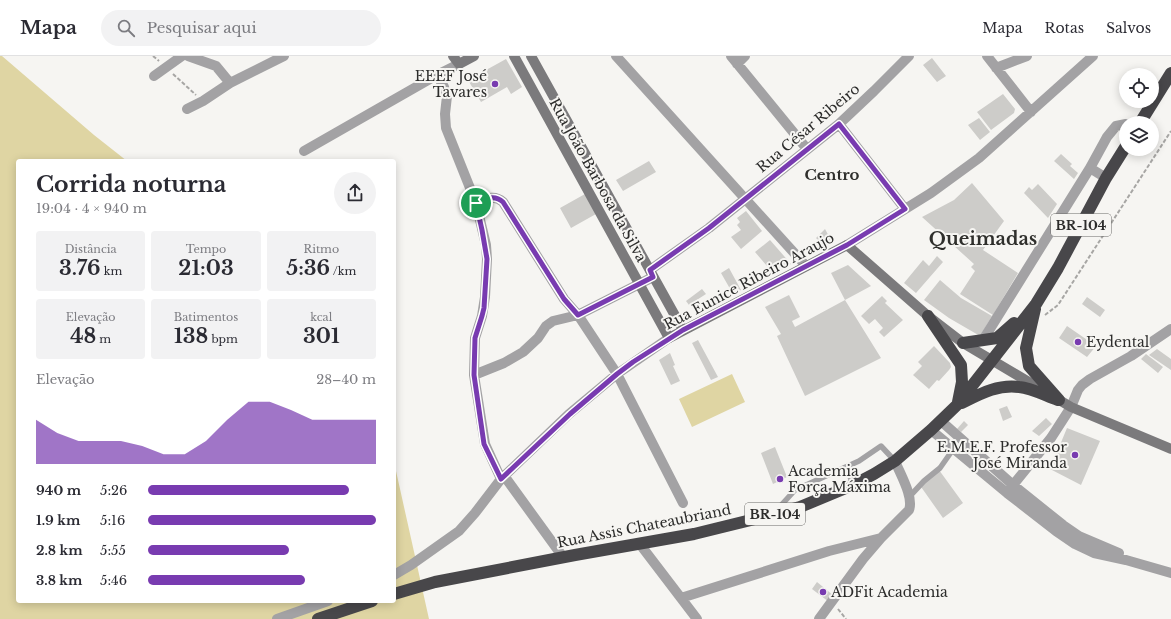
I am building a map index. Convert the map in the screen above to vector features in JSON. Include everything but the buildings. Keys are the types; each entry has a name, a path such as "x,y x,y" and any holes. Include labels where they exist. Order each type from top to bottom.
{"highway":[{"path":"1144,116 1171,73"},
{"name":"BR-104","path":"993,360 1036,304 1058,268 1106,178 1120,156"},
{"path":"1036,304 1026,348 1029,366 1058,400"},
{"path":"963,342 997,338 1036,304"},
{"path":"928,316 961,365 962,382 957,405"},
{"name":"Rua Assis Chateaubriand","path":"396,593 435,582 563,557 694,534 800,507 854,485 895,461 957,405 993,360"},
{"path":"957,405 985,391 999,388 1019,387 1058,400"},
{"path":"318,619 366,603"}],"street":[{"path":"154,76 182,56"},
{"path":"189,56 216,66 230,83"},
{"path":"187,109 203,101 230,83 284,56"},
{"path":"304,151 437,75 456,60 474,56"},
{"name":"Rua João Barbosa da Silva","path":"514,56 669,338"},
{"name":"Rua João Barbosa da Silva","path":"531,56 683,330"},
{"path":"616,56 806,266"},
{"path":"745,56 734,60 807,149"},
{"path":"987,56 1031,112"},
{"path":"996,68 1027,56"},
{"name":"Rua Eunice Ribeiro Araujo","path":"396,574 459,531 503,478 570,414 617,374 669,338 847,245 931,193 979,158 1092,56"},
{"name":"Rua César Ribeiro","path":"474,375 504,363 523,352 538,338 546,326 554,321 578,315 640,285 744,199 839,124 874,91 906,57"},
{"path":"437,75 447,96 445,114 446,128 476,203 487,259 484,308 475,338 474,375 484,444 503,478 563,557"},
{"path":"839,124 905,209"},
{"path":"982,340 1090,168 1112,130 1119,125"},
{"path":"1090,168 1106,178"},
{"path":"476,203 490,197 495,197 503,202 564,299 578,315 617,374 683,503"},
{"path":"847,245 928,316 963,342 1071,407 1171,449"},
{"path":"1007,493 1043,449 1071,407 1078,390 1082,385 1131,356 1171,329"},
{"path":"940,421 1013,485 1079,536 1121,554 1171,566"},
{"path":"931,430 1007,493 1075,544 1094,553 1126,560 1171,573"},
{"path":"819,619 855,568 881,538 910,510 910,496 895,461"},
{"path":"680,598 836,549 881,538"},
{"path":"639,543 697,619"},
{"path":"277,619 322,603"}],"lane":[{"path":"772,515 795,490 859,461 881,446 895,461"},
{"path":"910,496 924,481 940,468 954,448"},
{"path":"846,467 854,485"}],"path":[{"path":"153,56 164,66"},
{"path":"170,71 203,101"},
{"path":"1031,324 1058,305 1171,131"},
{"path":"832,601 846,619"}],"shaded area":[{"path":"0,56 2,56 94,135 124,159 16,159 16,603 396,603 396,471 429,619 0,619"},
{"path":"732,374 745,402 692,427 679,399"}],"place":[{"name":"EEEF José Tavares","path":"495,84"},
{"name":"Eydental","path":"1078,342"},
{"name":"E.M.E.F. Professor José Miranda","path":"1075,455"},
{"name":"Academia Força Máxima","path":"780,479"},
{"name":"ADFit Academia","path":"823,592"}],"district":[{"name":"Centro","path":"832,174"},
{"name":"Queimadas","path":"983,239"}],"route":[{"path":"839,124 905,209 847,245 683,330 633,362 570,414 505,477 501,479 484,444 474,375 475,338 484,308 487,259 486,245 476,203 490,197 499,198 503,202 564,299 578,315 640,285 653,277 650,270 709,228 839,124"}]}
